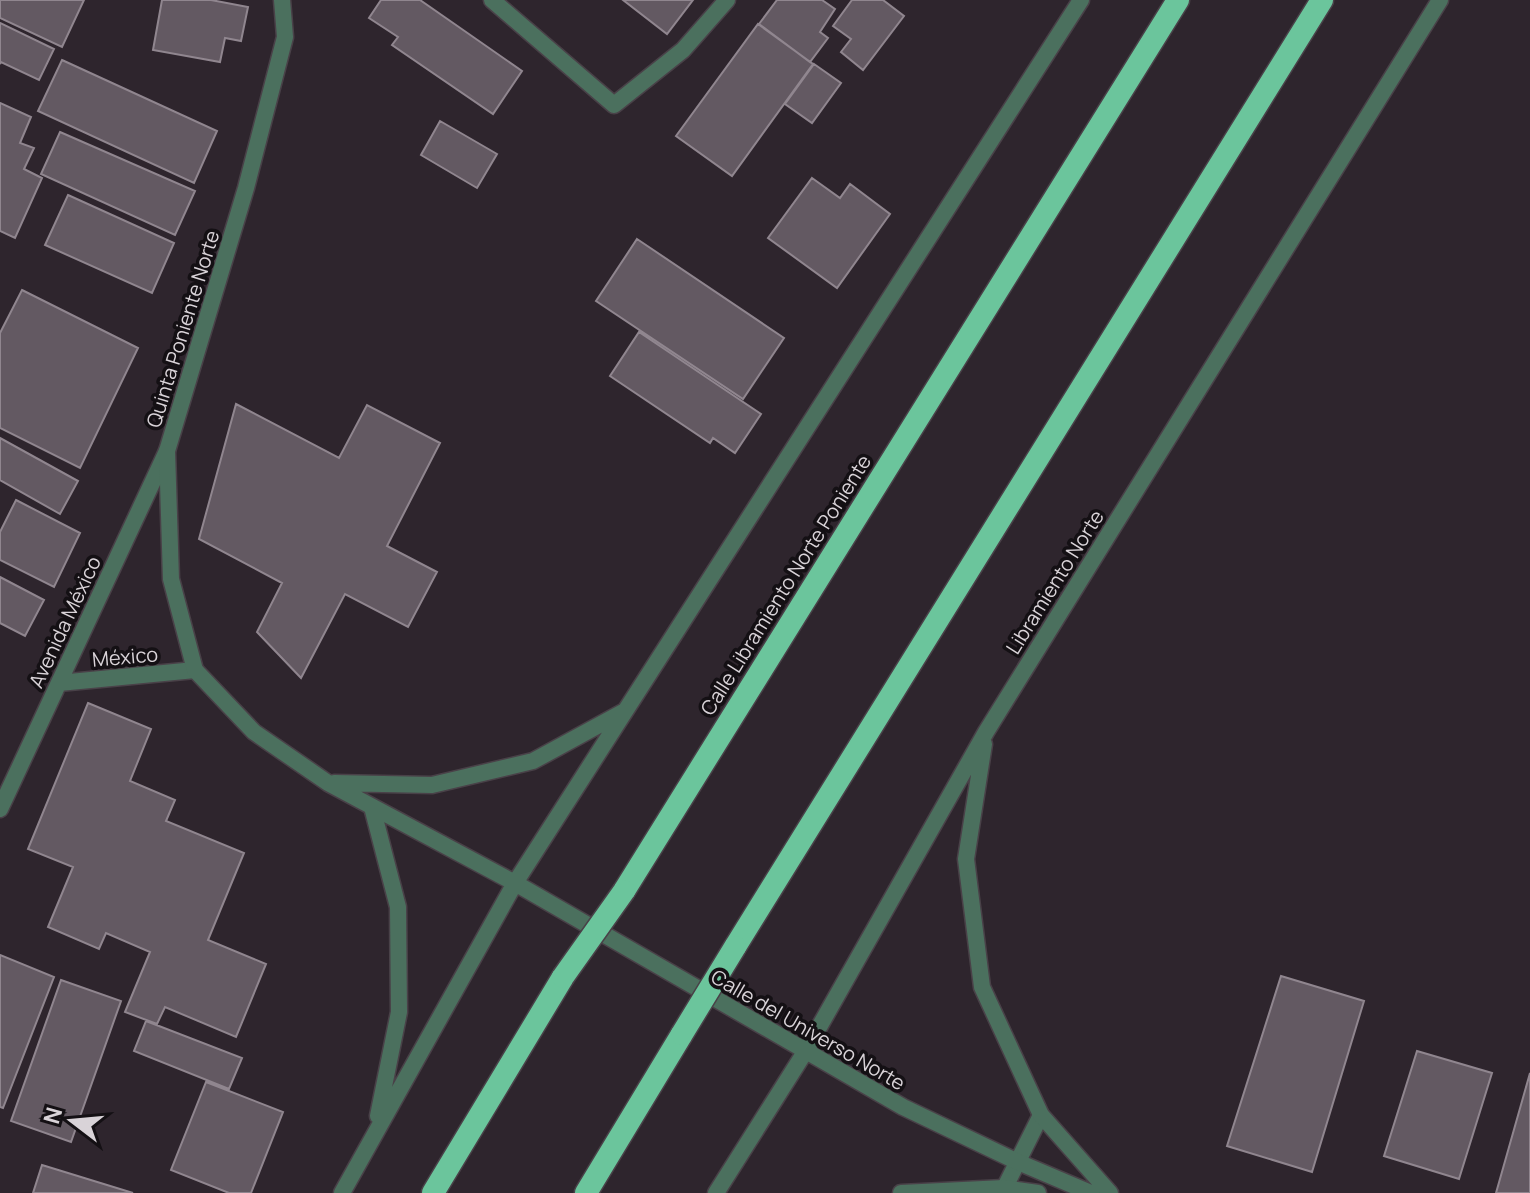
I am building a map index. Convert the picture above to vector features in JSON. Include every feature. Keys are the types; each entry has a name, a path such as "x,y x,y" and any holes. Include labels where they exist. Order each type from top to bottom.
{"highway":[{"name":"Calle Libramiento Norte Poniente","path":"433,1193 563,977 624,891 1178,0"},
{"path":"586,1193 1322,0"}],"street":[{"name":"Quinta Poniente Norte","path":"282,0 285,37 246,188 167,451 171,579 195,670 254,732 328,783 515,883"},
{"path":"492,0 614,105 683,50 727,0"},
{"path":"342,1193 515,883 1081,0"},
{"name":"Libramiento Norte","path":"716,1193 805,1052 986,732 1440,0"},
{"name":"Avenida México","path":"0,809 167,451"},
{"name":"México","path":"59,683 195,670"},
{"path":"328,783 432,785 533,761 625,711"},
{"path":"986,732 966,859 982,987 1041,1115 1110,1193"},
{"path":"372,807 398,907 399,1012 375,1133"},
{"name":"Calle del Universo Norte","path":"515,883 903,1107 1091,1193"},
{"path":"1003,1190 1041,1115"},
{"path":"901,1193 1003,1190 1038,1193"}],"building":[{"path":"0,0 84,0 62,47 0,18"},
{"path":"162,0 211,0 248,7 241,41 225,38 220,62 153,50"},
{"path":"381,0 420,0 522,71 493,114 392,45 398,37 369,18"},
{"path":"623,0 693,0 667,34"},
{"path":"777,0 822,0 835,9 820,32 828,38 810,62 759,24"},
{"path":"852,0 883,0 904,16 863,70 841,52 851,39 833,26"},
{"path":"0,23 54,49 39,80 0,64"},
{"path":"758,24 813,64 732,176 676,136"},
{"path":"62,60 217,131 194,183 38,111"},
{"path":"814,64 841,83 812,123 785,104"},
{"path":"0,103 31,117 20,143 34,148 24,169 42,178 15,238 0,231"},
{"path":"440,121 497,154 477,188 421,155"},
{"path":"60,132 195,191 175,235 41,174"},
{"path":"812,178 840,198 850,184 890,214 837,288 768,238"},
{"path":"68,195 174,243 152,293 45,245"},
{"path":"637,239 784,338 743,399 596,301"},
{"path":"22,290 138,348 80,468 0,428 0,333"},
{"path":"639,332 761,414 735,453 713,438 710,443 610,376"},
{"path":"236,404 339,458 367,405 440,443 387,546 437,572 408,627 345,594 301,678 257,632 282,583 199,539"},
{"path":"0,438 78,481 60,514 0,480"},
{"path":"16,500 80,533 54,587 0,560 0,532"},
{"path":"0,577 44,600 25,636 0,623"},
{"path":"88,703 151,729 130,781 175,800 166,821 244,853 208,940 266,964 236,1037 165,1007 157,1024 125,1012 150,952 106,933 99,949 48,927 73,867 28,849"},
{"path":"0,955 54,977 3,1108 0,1107"},
{"path":"1281,976 1364,1001 1312,1172 1227,1146"},
{"path":"61,980 121,1001 71,1142 11,1121"},
{"path":"146,1021 242,1058 229,1089 134,1051"},
{"path":"1417,1051 1492,1073 1459,1179 1384,1156"},
{"path":"1530,1073 1530,1193 1496,1193"},
{"path":"206,1082 283,1112 251,1193 229,1193 171,1170"},
{"path":"42,1165 133,1193 33,1193"}]}
